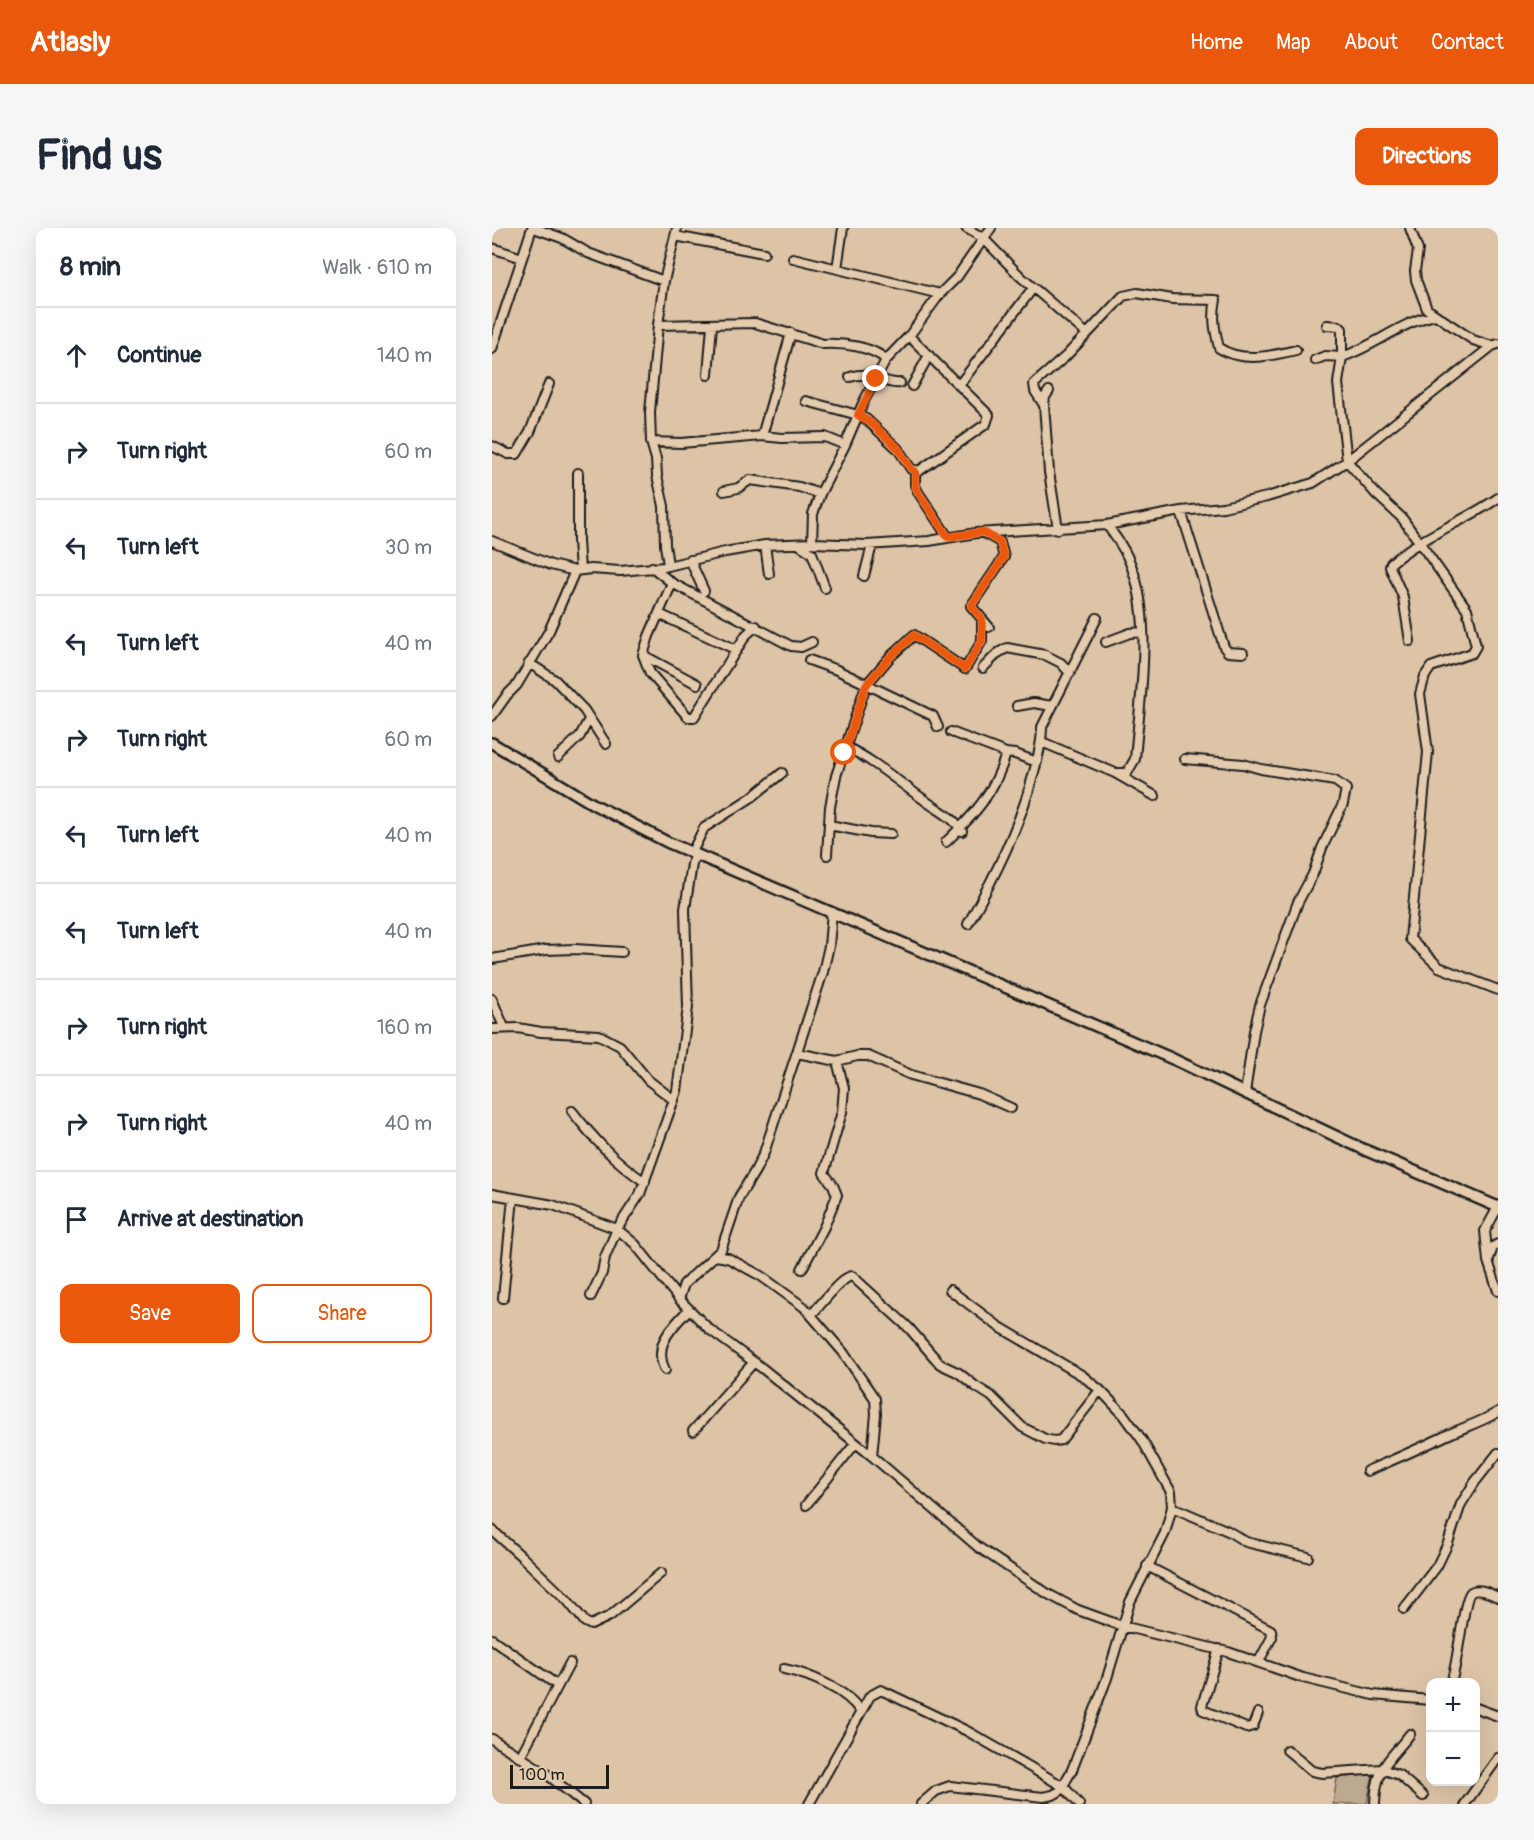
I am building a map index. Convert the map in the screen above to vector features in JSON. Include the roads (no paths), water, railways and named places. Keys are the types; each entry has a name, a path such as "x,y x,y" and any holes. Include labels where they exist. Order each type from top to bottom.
{"street":[{"path":"492,349 496,324 533,228 562,238 588,253 664,281"},
{"path":"837,269 843,228"},
{"path":"966,228 983,238 1033,288 1087,334"},
{"path":"812,543 813,514 820,494 886,360 909,336 939,294 957,277 991,228"},
{"path":"1410,228 1418,250 1414,271 1424,303 1435,315 1473,340 1495,345"},
{"path":"668,565 664,506 657,476 657,459 651,442 650,412 664,281 676,232 764,253"},
{"path":"492,248 522,258"},
{"path":"793,258 939,294"},
{"path":"959,385 1033,288"},
{"path":"1044,405 1035,391 1034,384 1060,362 1123,296 1137,293 1172,299 1216,300 1213,326 1219,348 1232,355 1249,358 1296,350"},
{"path":"1315,360 1334,356 1342,357 1361,351 1387,334 1421,318 1435,315"},
{"path":"658,325 755,323 822,344 833,343 869,348 886,360"},
{"path":"708,375 712,325"},
{"path":"1327,325 1333,325 1341,330 1342,357 1338,383 1347,461 1376,494 1402,518 1467,609 1476,646 1469,656 1431,667 1425,676 1420,694 1428,752 1425,761 1410,939 1439,967 1498,990"},
{"path":"762,436 791,333"},
{"path":"909,336 989,416 988,421 922,469 915,471"},
{"path":"492,542 551,565 577,570 620,571 668,565 765,545 812,543 872,545 929,541 983,532 1107,525 1180,511 1223,507 1267,497 1312,483 1347,461 1495,345"},
{"path":"912,386 929,355"},
{"path":"850,377 862,373 877,376 892,384 900,383"},
{"path":"492,446 508,454 517,454 530,432 549,384"},
{"path":"1050,391 1045,397 1044,405 1049,472 1058,528"},
{"path":"806,400 858,415 871,423 898,448 911,469 915,471"},
{"path":"651,442 681,443 762,436 825,437 844,445"},
{"path":"915,471 915,485 918,492 948,537"},
{"path":"492,716 517,685 549,631 577,570 578,473"},
{"path":"724,491 738,488 750,480 799,487 820,494"},
{"path":"1410,641 1403,597 1390,565 1420,542 1480,511 1498,498"},
{"path":"1180,511 1224,647 1228,652 1243,653"},
{"path":"1107,525 1127,555 1135,577 1141,604 1143,632 1135,759 1127,773 1115,773"},
{"path":"983,532 1000,542 1004,557 971,606 989,627"},
{"path":"798,544 812,553 825,588"},
{"path":"765,545 769,574"},
{"path":"864,576 872,545"},
{"path":"690,560 704,591"},
{"path":"652,567 672,583 791,646 801,647 812,642"},
{"path":"672,583 645,645 643,655 650,673 684,714 694,717 746,635 756,626"},
{"path":"658,614 737,650"},
{"path":"968,924 1007,847 1028,795 1042,742 1042,728 1097,618"},
{"path":"827,855 830,807 836,776 866,685 890,657 914,635 965,669 982,641 982,619"},
{"path":"1106,642 1130,633 1143,632"},
{"path":"983,668 1006,648 1045,655 1061,663 1070,673"},
{"path":"643,655 697,684"},
{"path":"809,660 815,660 933,716 938,727"},
{"path":"529,663 555,680 584,710 606,744"},
{"path":"1017,706 1034,703 1052,706"},
{"path":"558,757 580,736 589,719"},
{"path":"951,732 1037,762"},
{"path":"1042,742 1115,773 1155,796"},
{"path":"492,743 593,804 693,854 1173,1059 1376,1154 1498,1207 1485,1231 1488,1261 1498,1291"},
{"path":"846,747 874,762 947,815 961,829"},
{"path":"946,842 961,829 991,792 1001,772 1006,753"},
{"path":"1185,759 1243,764 1261,770 1335,781 1346,789 1343,804 1332,824 1313,874 1298,902 1260,1005 1245,1093"},
{"path":"591,1296 602,1273 605,1257 616,1229 636,1202 645,1182 674,1100 688,1007 685,909 693,854 704,828 752,797 782,773"},
{"path":"828,825 871,833 891,834"},
{"path":"679,1299 684,1284 722,1249 738,1197 764,1153 823,972 829,946 832,912"},
{"path":"492,958 546,950 622,952"},
{"path":"492,999 504,1027"},
{"path":"492,1029 504,1027 599,1035 620,1046 648,1080 674,1100"},
{"path":"796,1053 837,1061 868,1056 911,1075 979,1094 1011,1108"},
{"path":"802,1269 824,1227 837,1195 824,1173 842,1112 844,1088 837,1061"},
{"path":"572,1111 606,1153 623,1168 645,1182"},
{"path":"492,1194 553,1204 616,1229 635,1244 679,1299 709,1329 872,1456 978,1547 1048,1594 1078,1610 1122,1626 1220,1649 1303,1678 1363,1693 1426,1699"},
{"path":"503,1298 513,1198"},
{"path":"1488,1261 1493,1247 1498,1244"},
{"path":"722,1249 728,1258"},
{"path":"716,1256 728,1258 773,1284 812,1314 843,1352 873,1394 876,1414 872,1456"},
{"path":"812,1314 842,1280 852,1276 909,1328 940,1364 959,1373 991,1396 1022,1427 1045,1439 1061,1440 1100,1390"},
{"path":"668,1286 684,1284"},
{"path":"921,1804 936,1791 950,1786 1043,1797 1053,1795 1064,1787 1107,1678 1130,1602 1165,1533 1172,1507 1171,1492 1142,1440 1124,1415 1100,1390 1083,1376 998,1326 950,1290"},
{"path":"665,1370 660,1356 663,1341 689,1309"},
{"path":"693,1431 753,1362"},
{"path":"1367,1471 1483,1421 1498,1412"},
{"path":"806,1505 855,1444"},
{"path":"1404,1609 1437,1566 1448,1543 1461,1504 1498,1453"},
{"path":"1172,1507 1254,1545 1308,1557"},
{"path":"492,1530 567,1600 585,1622 591,1625 610,1616 661,1573"},
{"path":"1147,1566 1272,1630 1272,1637 1259,1661"},
{"path":"1451,1678 1467,1597 1471,1592 1478,1590 1498,1597"},
{"path":"492,1639 557,1685"},
{"path":"1220,1649 1202,1706 1203,1710 1246,1728 1253,1726 1258,1713"},
{"path":"520,1757 570,1663"},
{"path":"784,1669 818,1679 863,1708"},
{"path":"809,1804 870,1696 878,1690 887,1692 968,1731 1064,1787 1079,1804"},
{"path":"1480,1709 1498,1716"},
{"path":"1375,1804 1378,1774 1410,1734"},
{"path":"492,1739 544,1772 584,1804"},
{"path":"1287,1750 1312,1771 1322,1773 1382,1769 1399,1775 1423,1796"},
{"path":"1465,1804 1498,1758"}]}
